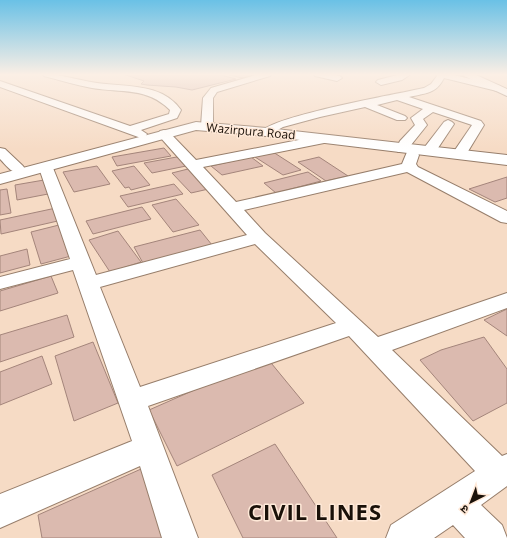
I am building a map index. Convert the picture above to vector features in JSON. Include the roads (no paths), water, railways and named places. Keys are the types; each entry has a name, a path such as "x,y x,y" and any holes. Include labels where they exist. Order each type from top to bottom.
{"main road":[{"name":"Wazirpura Road","path":"0,174 188,124 269,130 409,147"},
{"name":"Wazirpura Road","path":"0,179 46,168 186,128 207,125"},
{"name":"Wazirpura Road","path":"269,130 324,139 431,149 507,160"},
{"name":"Wazirpura Road","path":"431,149 462,150 507,155"}],"street":[{"path":"42,99 145,136"},
{"path":"129,130 173,116 176,110 163,99"},
{"path":"207,125 208,99"},
{"path":"269,130 283,123 388,99"},
{"path":"405,99 471,120 479,124 462,150"},
{"path":"366,104 402,118"},
{"path":"410,167 409,147 421,126 417,118 432,108"},
{"path":"431,149 448,124"},
{"path":"164,134 259,237 503,471 404,538"},
{"path":"194,165 324,139"},
{"path":"0,152 18,169"},
{"path":"233,208 410,167 507,218"},
{"path":"46,168 149,448 180,538"},
{"path":"0,283 85,272 259,237"},
{"path":"374,347 507,300"},
{"path":"131,401 353,326"},
{"path":"0,511 149,448"},
{"path":"455,503 489,538"}],"district":[{"name":"CIVIL LINES","path":"315,511"}]}
